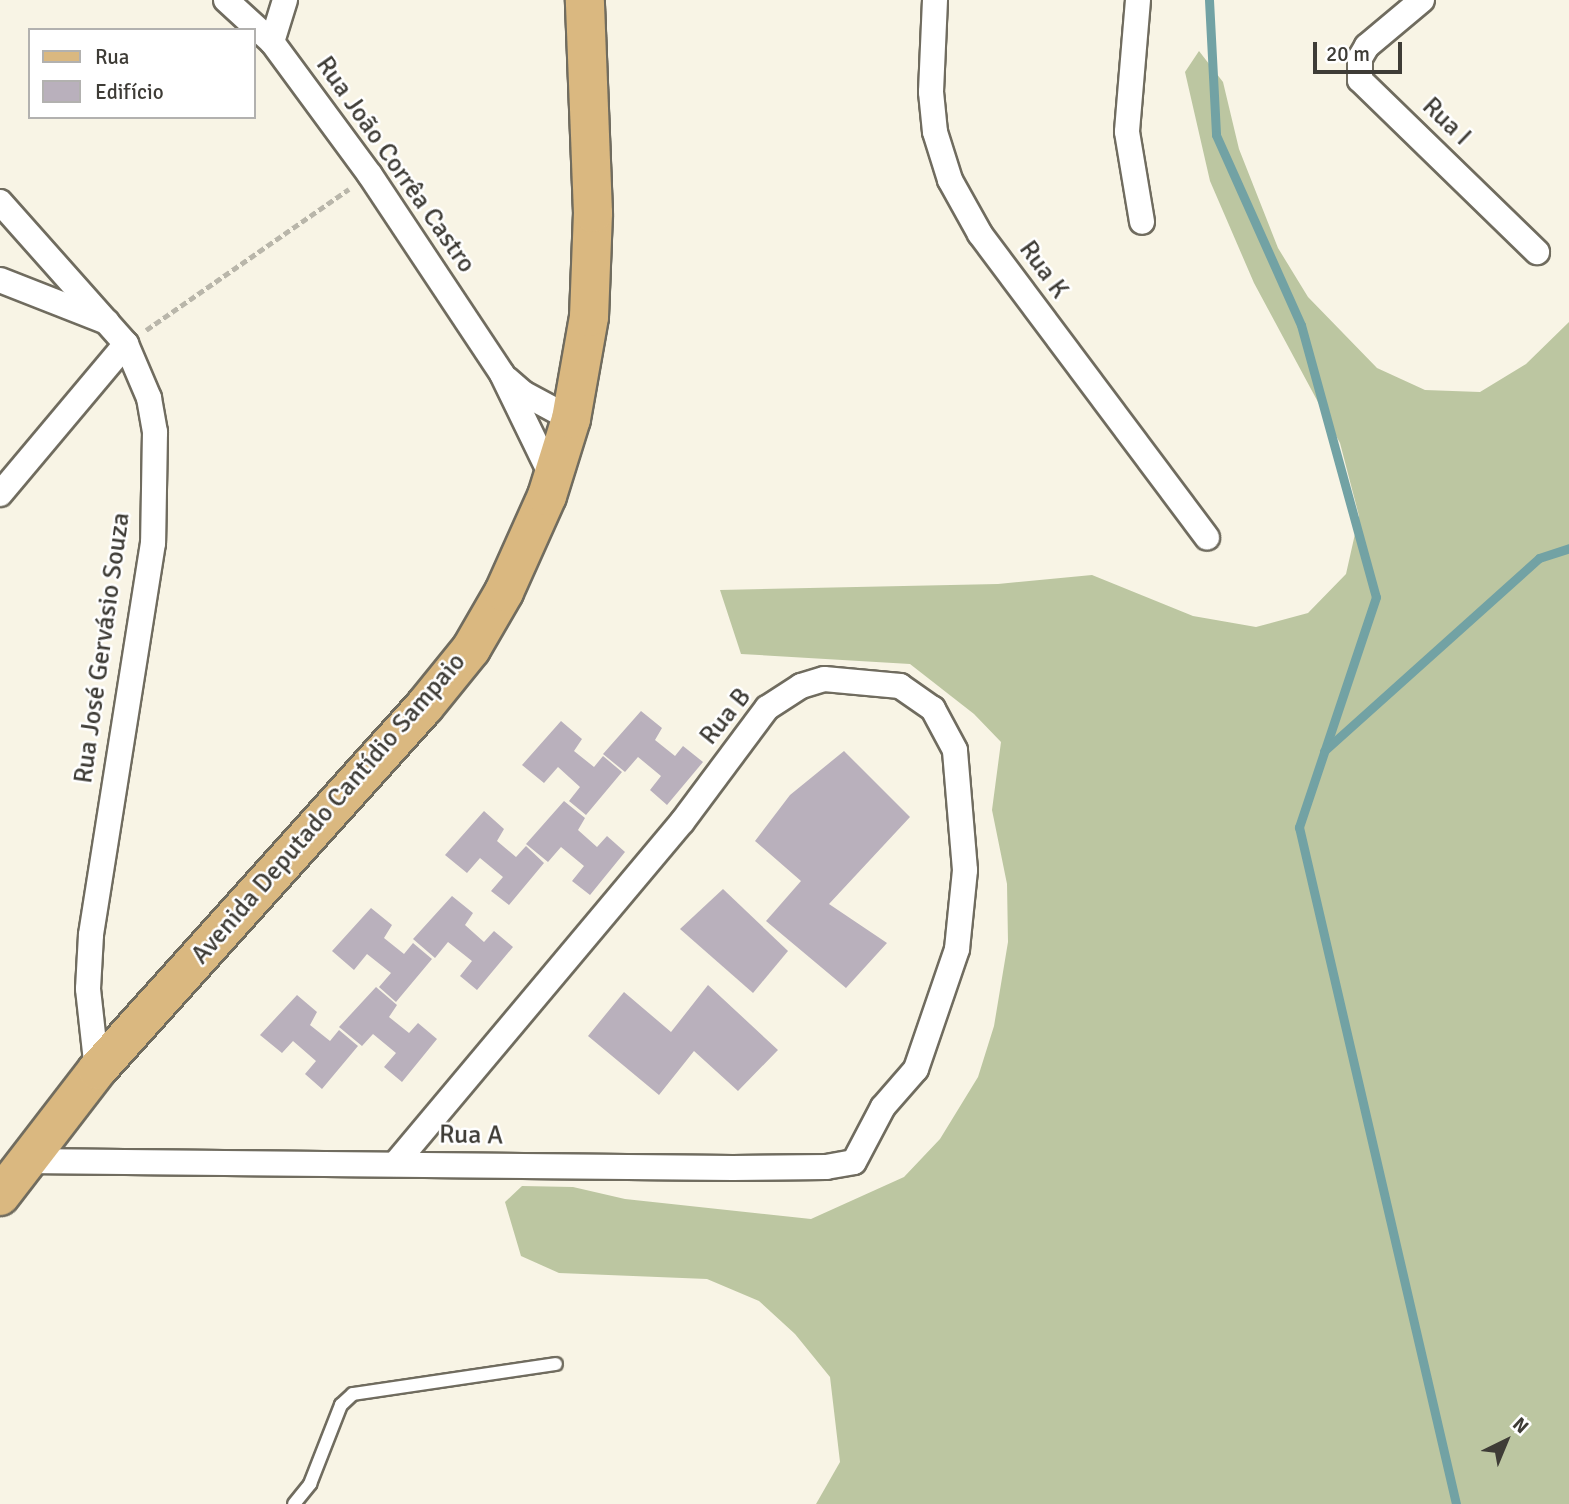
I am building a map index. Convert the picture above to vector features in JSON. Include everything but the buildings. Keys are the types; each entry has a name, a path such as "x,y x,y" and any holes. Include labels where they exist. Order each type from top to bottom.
{"main road":[{"name":"Avenida Deputado Cantídio Sampaio","path":"0,1196 97,1070 471,649 504,593 552,477 571,419 593,269 585,0"}],"street":[{"name":"Rua João Corrêa Castro","path":"226,0 272,42 370,175 502,374 552,477"},
{"path":"272,42 285,0"},
{"name":"Rua K","path":"934,0 931,92 935,132 950,180 980,234 1207,537"},
{"path":"1138,0 1127,132 1142,222"},
{"name":"Rua I","path":"1422,0 1367,46 1360,58 1360,80 1537,252"},
{"name":"Rua José Gervásio Souza","path":"0,202 126,344 149,398 155,432 153,543 91,935 88,989 97,1070"},
{"path":"0,280 110,323"},
{"path":"0,495 126,344"},
{"name":"Rua João Corrêa Castro","path":"502,374 523,393 571,419"},
{"name":"Rua B","path":"395,1164 673,832 767,708 800,686 824,679 900,685 920,696 933,709 955,750 965,870 957,949 916,1069 883,1107"},
{"name":"Rua A","path":"25,1161 826,1167 854,1162 883,1107"}],"lane":[{"path":"294,1504 310,1484 341,1405 353,1394 556,1364"}],"path":[{"path":"126,344 370,175"}],"green space":[{"path":"1199,51 1223,82 1239,149 1278,248 1308,297 1377,368 1425,390 1480,392 1526,364 1569,322 1569,1504 816,1504 840,1462 830,1377 795,1334 759,1301 707,1279 559,1273 521,1256 505,1202 522,1186 573,1187 625,1199 811,1219 904,1177 940,1139 978,1077 994,1026 1008,942 1007,884 992,810 1001,742 974,714 910,664 741,654 720,590 998,584 1092,575 1193,616 1256,627 1308,613 1346,574 1359,516 1340,443 1254,283 1210,181 1185,72"}],"waterway":[{"path":"1209,0 1216,135 1301,325 1376,597 1299,827 1456,1504"},
{"path":"1324,751 1539,558 1569,548"}]}
